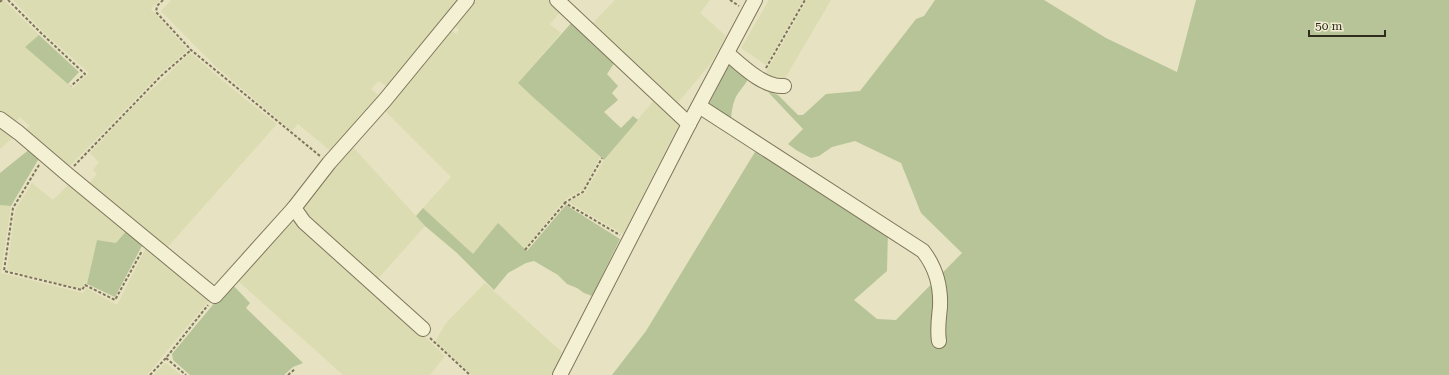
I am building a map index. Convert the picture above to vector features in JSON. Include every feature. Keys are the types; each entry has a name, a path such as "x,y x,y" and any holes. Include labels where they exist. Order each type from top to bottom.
{"street":[{"path":"0,119 19,133 147,241 216,296 294,208 329,163 385,100 467,0"},
{"path":"557,0 689,124"},
{"path":"560,375 689,124 755,0"},
{"path":"727,53 760,79 771,84 784,86"},
{"path":"699,106 923,251 936,272 938,282 940,306 937,328 939,341"},
{"path":"294,208 304,222 423,329"}],"path":[{"path":"8,0 85,74 71,86"},
{"path":"163,0 157,6 156,12 191,50 329,163"},
{"path":"760,79 805,0"},
{"path":"67,174 161,76 191,50"},
{"path":"45,156 13,208 4,271 82,290 85,285 115,300 147,241"},
{"path":"526,250 564,204 584,192 602,158"},
{"path":"564,204 567,203 629,240"},
{"path":"150,375 166,358 216,296"},
{"path":"423,329 427,335 470,375"},
{"path":"166,358 186,375"},
{"path":"288,375 294,370"}],"green space":[{"path":"4,0 39,35 25,47 73,88 89,73 43,32 13,0 160,0 151,9 187,49 187,51 161,73 68,168 23,132 30,126 20,117 11,126 0,117 0,4"},
{"path":"171,0 463,0 390,89 379,81 371,89 382,98 334,154 298,124 292,131 214,65 161,11"},
{"path":"476,0 551,0 562,10 550,24 561,33 518,83 600,157 583,190 567,198 525,249 498,224 473,255 423,208 451,177 384,110 451,30 456,34 459,30 455,26"},
{"path":"615,0 710,0 700,13 726,36 712,62 675,106 590,26"},
{"path":"769,0 803,0 766,65 741,48"},
{"path":"807,0 831,0 784,80 779,81 764,76"},
{"path":"935,0 1044,0 1106,38 1177,72 1196,0 1449,0 1449,375 612,375 646,331 758,147 888,231 887,271 854,300 877,319 896,320 962,253 921,213 901,163 855,141 832,147 819,156 811,158 796,150 788,144 803,129 768,92 778,95 798,115 803,115 826,94 860,91 916,19 924,16"},
{"path":"573,21 615,62 607,74 618,86 612,93 618,100 604,112 621,128 633,116 638,120 604,160 518,83"},
{"path":"39,35 79,72 68,84 25,47"},
{"path":"189,54 192,54 277,124 165,250 86,187 97,174 93,170 99,162 90,153 126,114"},
{"path":"729,63 749,76 746,83 735,98 731,119 707,108"},
{"path":"655,99 680,122 623,234 568,202 585,193 604,160"},
{"path":"0,124 15,136 0,149"},
{"path":"351,145 425,226 375,282 301,209"},
{"path":"31,148 37,153 38,160 11,206 0,205 0,173"},
{"path":"71,182 128,229 116,243 97,240 87,284 84,283 81,289 7,270 15,210 32,183 53,200"},
{"path":"0,205 11,206 1,273 83,293 86,288 117,305 147,246 211,298 147,375 0,375"},
{"path":"566,205 620,239 592,296 567,284 558,275 534,261 526,263 508,273 494,290 457,253 425,226 416,216 423,208 473,254 498,223 527,251"},
{"path":"292,215 350,266 445,356 430,375 343,375 236,279"},
{"path":"128,229 144,242 115,297 87,284 97,240 116,243"},
{"path":"231,283 250,303 246,308 303,363 293,367 284,375 190,375 173,360 172,354"},
{"path":"485,283 563,353 552,375 472,375 437,343 436,340 446,323"},
{"path":"166,363 181,375 154,375"}]}
